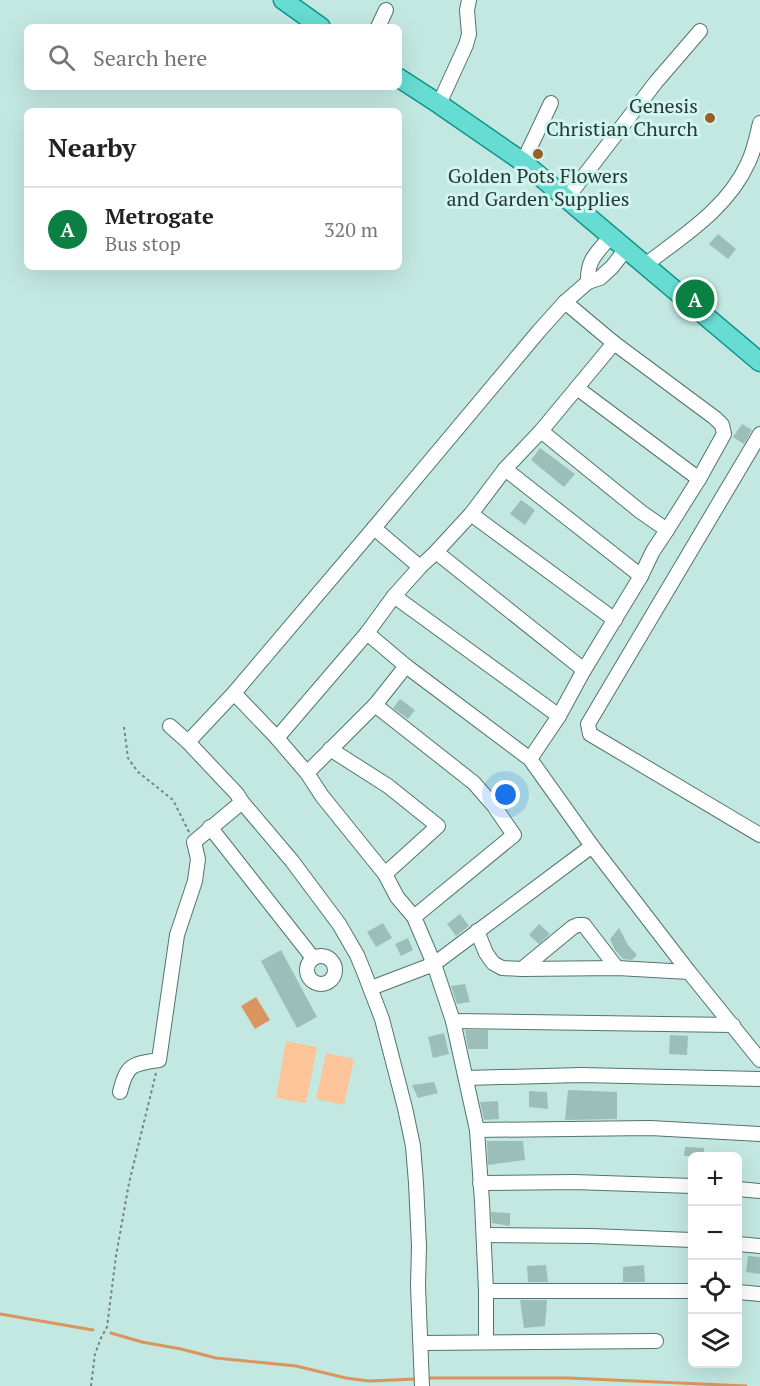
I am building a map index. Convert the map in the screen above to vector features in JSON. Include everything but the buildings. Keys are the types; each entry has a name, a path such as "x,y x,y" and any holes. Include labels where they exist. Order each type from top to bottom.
{"main road":[{"path":"283,0 302,6 318,24"},
{"path":"402,80 523,162 760,362"}],"street":[{"path":"439,104 466,45 469,34 467,10 470,0"},
{"path":"379,24 386,10"},
{"path":"567,198 656,82 700,31"},
{"path":"523,162 551,103"},
{"path":"645,265 713,212 741,177 750,161 760,123"},
{"path":"588,282 587,270 590,261 611,236"},
{"path":"188,742 234,693 375,528 539,331 588,282 606,273 626,249"},
{"path":"530,759 559,716 641,576 653,551 699,479 724,434 722,425 715,418 614,343 566,302"},
{"path":"277,738 367,633 394,596 471,514 505,470 541,431 614,343"},
{"path":"577,388 699,479"},
{"path":"541,431 641,512 667,530"},
{"path":"760,434 588,724 590,734 760,835"},
{"path":"505,470 641,576"},
{"path":"471,514 615,620"},
{"path":"375,528 420,567"},
{"path":"436,552 584,670"},
{"path":"394,596 559,716"},
{"path":"367,633 406,666 530,759 592,846 760,1060"},
{"path":"307,773 375,705 406,666"},
{"path":"234,693 307,773 322,796 385,874 397,897 414,917 434,964 453,1021 477,1130 484,1235 486,1342"},
{"path":"375,705 474,783 494,806 514,835 414,917"},
{"path":"170,726 237,794 292,861 339,924 357,955 371,988 393,1059 413,1146 419,1246 418,1286 422,1386"},
{"path":"330,749 388,786 438,826 385,874"},
{"path":"120,1092 123,1076 128,1069 138,1063 159,1060 177,935 195,881 198,859 194,842 242,802"},
{"path":"210,827 313,958"},
{"path":"371,988 434,964 592,846"},
{"path":"522,969 578,925 584,925 617,968"},
{"path":"477,931 486,953 493,963 502,968 617,968 689,972"},
{"path":"334,964 357,955"},
{"path":"327,957 334,964 335,974 325,984 315,983 308,976 307,971 313,958 327,957"},
{"path":"453,1021 733,1025"},
{"path":"466,1078 581,1075 760,1079"},
{"path":"477,1130 650,1128 760,1134"},
{"path":"480,1184 574,1182 688,1186"},
{"path":"742,1189 760,1191"},
{"path":"484,1235 688,1240"},
{"path":"742,1244 760,1245"},
{"path":"486,1291 688,1291"},
{"path":"742,1292 760,1294"},
{"path":"421,1343 656,1341"}],"path":[{"path":"124,727 128,758 138,772 173,800 194,842"},
{"path":"91,1386 95,1354 107,1327 129,1183 159,1060"}],"shaded area":[{"path":"256,997 270,1020 255,1029 241,1006"},
{"path":"286,1041 317,1047 306,1103 276,1098"},
{"path":"326,1053 354,1059 344,1105 316,1099"}],"waterway":[{"path":"0,1314 93,1330"},
{"path":"111,1333 216,1358 296,1366 346,1378 369,1381 417,1379"},
{"path":"427,1378 568,1378 746,1386"}],"place":[{"name":"Genesis Christian Church","path":"710,118"},
{"name":"Golden Pots Flowers and Garden Supplies","path":"538,154"},
{"name":"Metrogate","path":"695,299"}]}
